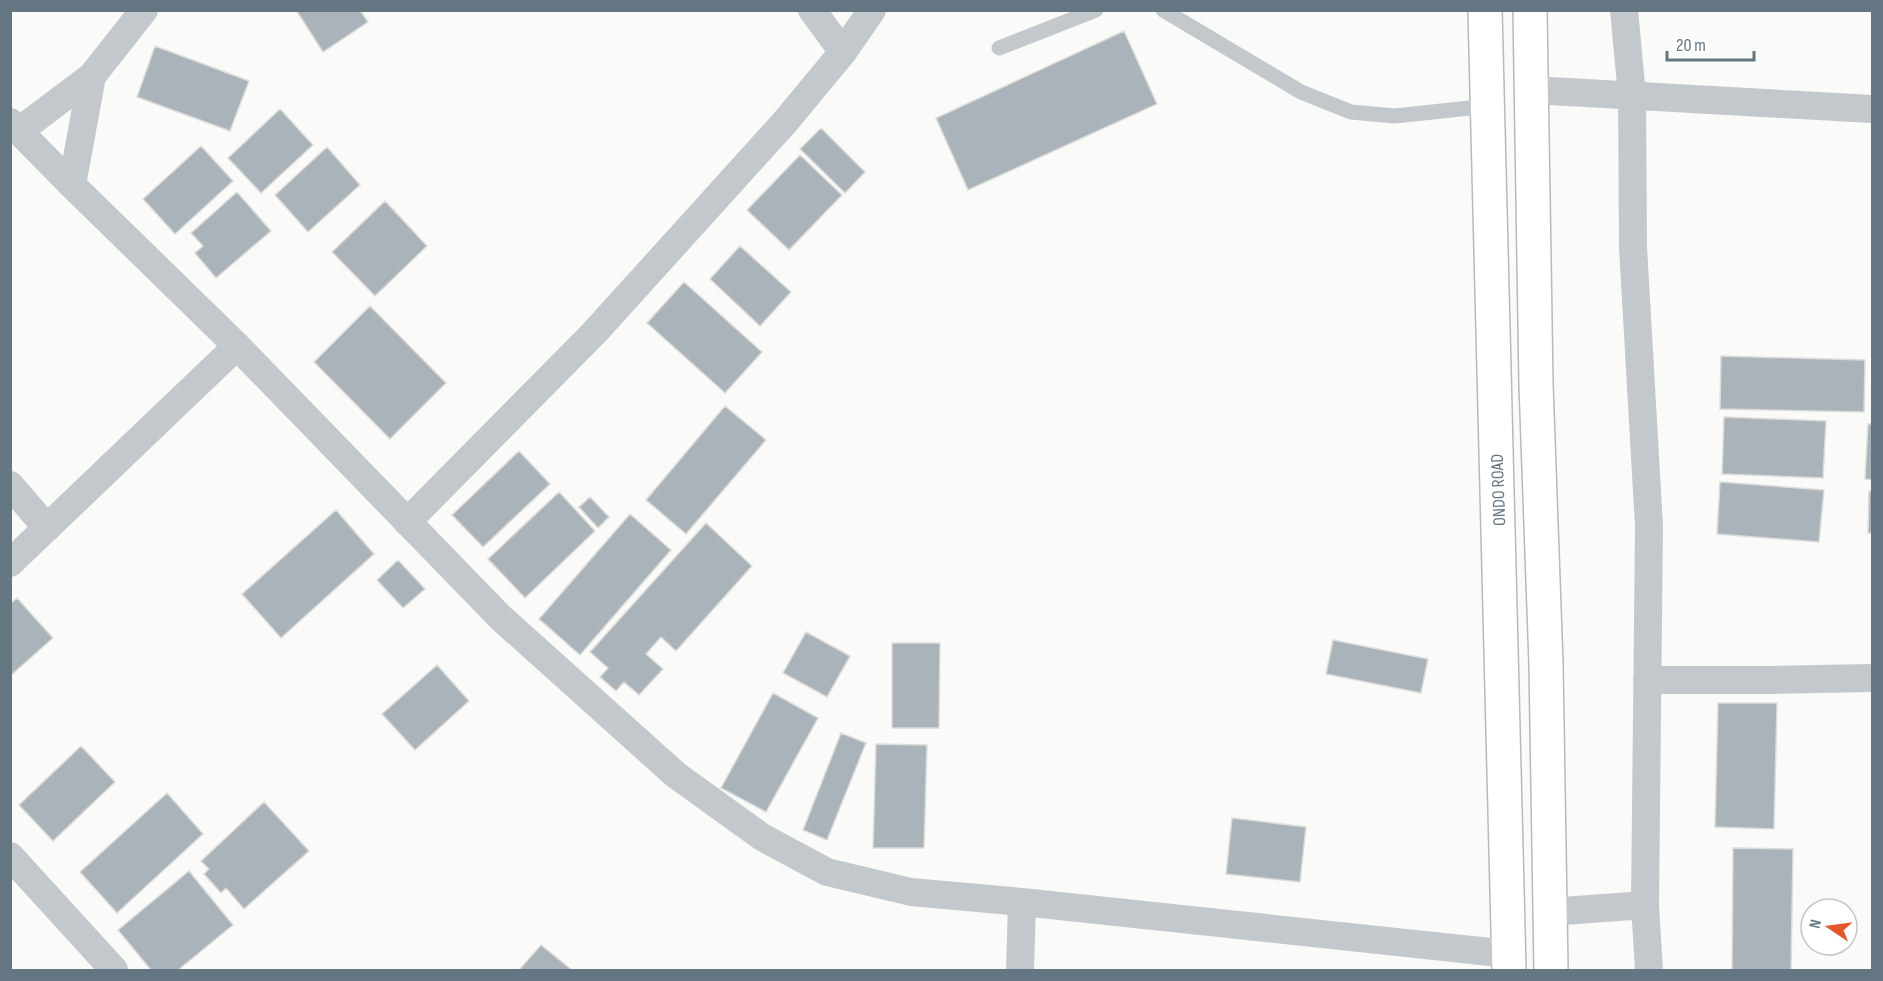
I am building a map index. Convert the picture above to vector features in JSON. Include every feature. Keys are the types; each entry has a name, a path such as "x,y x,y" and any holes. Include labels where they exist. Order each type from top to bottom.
{"main road":[{"name":"ONDO ROAD","path":"1485,10 1509,962"},
{"path":"1530,10 1536,384 1546,664 1551,970"}],"street":[{"path":"144,10 92,76 15,127 237,346 501,618 676,775 762,837 827,872 911,892 1022,902 1509,962"},
{"path":"812,10 843,52"},
{"path":"407,522 594,333 785,122 843,52 872,10"},
{"path":"1624,10 1632,95 1633,247 1649,526 1645,905 1649,970"},
{"path":"72,185 92,76"},
{"path":"1532,90 1872,109"},
{"path":"10,563 237,346"},
{"path":"10,485 47,528"},
{"path":"1647,680 1872,678"},
{"path":"10,856 114,970"},
{"path":"1020,970 1022,902"},
{"path":"1550,912 1645,905"}],"lane":[{"path":"999,48 1096,10"},
{"path":"1163,10 1301,92 1351,112 1395,116 1488,106"}],"building":[{"path":"296,10 360,10 368,22 323,52"},
{"path":"1124,31 1157,104 968,190 936,118"},
{"path":"155,46 249,81 230,131 137,97"},
{"path":"280,109 313,145 261,193 228,158"},
{"path":"821,128 865,172 845,193 800,149"},
{"path":"201,146 233,181 175,234 143,199"},
{"path":"327,147 360,185 308,232 275,195"},
{"path":"800,155 842,195 789,250 747,210"},
{"path":"237,192 271,231 216,278 195,253 203,246 191,233"},
{"path":"385,201 427,246 375,296 332,252"},
{"path":"740,246 791,292 760,326 710,279"},
{"path":"684,282 762,352 725,393 647,323"},
{"path":"370,306 446,383 390,439 314,362"},
{"path":"1721,356 1865,360 1864,412 1720,409"},
{"path":"725,406 766,440 686,534 646,500"},
{"path":"1724,417 1826,421 1823,478 1722,474"},
{"path":"1868,424 1872,424 1872,480 1865,479"},
{"path":"519,451 550,484 483,547 452,515"},
{"path":"1720,482 1824,490 1819,542 1717,534"},
{"path":"1869,491 1872,491 1872,533 1868,533"},
{"path":"559,492 595,531 525,598 488,559"},
{"path":"590,497 609,517 598,528 579,507"},
{"path":"336,510 374,554 281,638 242,594"},
{"path":"630,514 671,550 580,655 539,619"},
{"path":"706,523 752,566 676,651 661,637 646,654 663,669 639,695 624,682 616,691 600,677 608,668 590,652"},
{"path":"398,560 425,589 403,608 377,580"},
{"path":"17,598 53,638 10,676 10,604"},
{"path":"806,632 850,656 827,697 783,673"},
{"path":"1333,640 1428,659 1421,693 1326,674"},
{"path":"892,643 940,643 939,728 892,728"},
{"path":"437,665 469,701 415,750 382,714"},
{"path":"773,693 818,718 766,812 721,788"},
{"path":"1718,703 1777,703 1774,829 1715,827"},
{"path":"841,733 866,743 827,840 803,830"},
{"path":"876,744 927,745 924,848 873,848"},
{"path":"81,746 115,782 53,841 19,805"},
{"path":"167,793 203,834 117,913 80,872"},
{"path":"264,802 309,851 244,909 226,888 221,893 204,874 209,869 201,861"},
{"path":"1232,818 1306,827 1300,882 1226,874"},
{"path":"1733,848 1793,849 1791,970 1732,970"},
{"path":"189,871 233,925 178,970 151,970 118,930"},
{"path":"541,945 572,970 519,970"}]}
